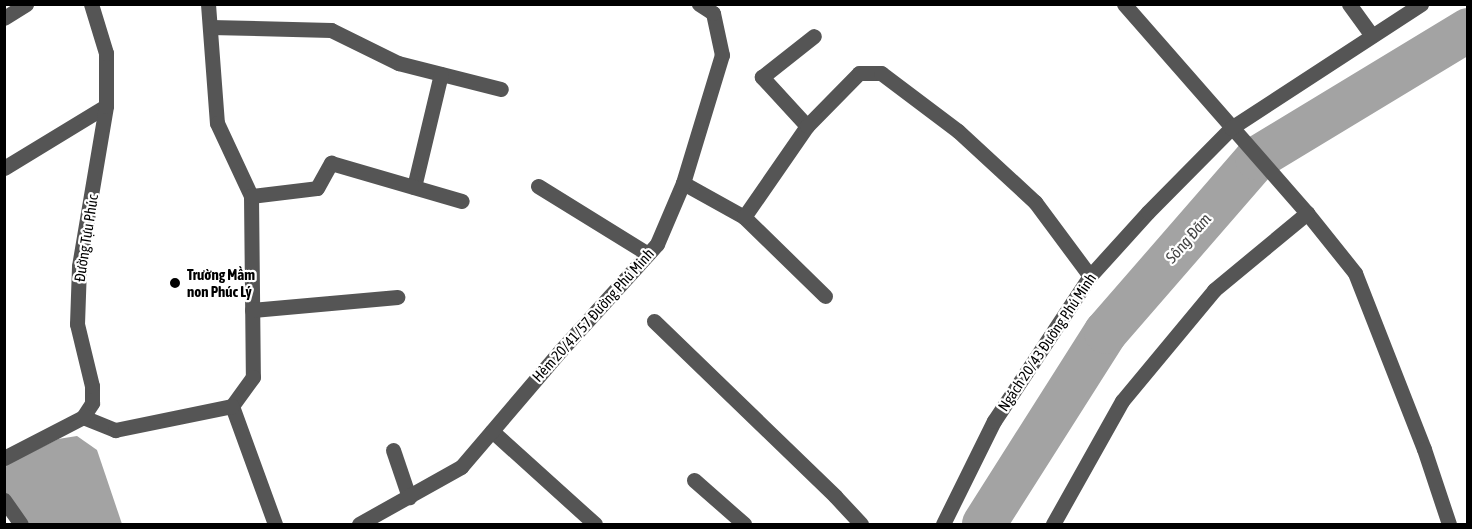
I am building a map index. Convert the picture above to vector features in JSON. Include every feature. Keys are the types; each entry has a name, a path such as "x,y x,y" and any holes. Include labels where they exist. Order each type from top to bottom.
{"street":[{"path":"4,18 26,4"},
{"name":"Đường Tựu Phúc","path":"83,417 92,403 92,386 77,324 79,266 106,106 106,53 91,4"},
{"path":"4,458 83,417 115,430 232,406 253,377 251,196 217,123 208,4"},
{"name":"Hẻm 20/41/57 Đường Phú Minh","path":"358,525 461,467 657,244 683,183 722,55 713,13 699,4"},
{"path":"1124,4 1307,213 1355,273 1424,449 1449,525"},
{"path":"1349,4 1372,36"},
{"name":"Ngách 20/43 Đường Phú Minh","path":"943,525 955,495 994,421 1090,276 1234,132 1421,4"},
{"path":"210,27 330,30 398,63 501,89"},
{"path":"807,126 762,77 814,36"},
{"path":"744,217 807,126 858,73 881,73 958,131 1035,202 1090,276"},
{"path":"414,187 441,74"},
{"path":"4,168 106,106"},
{"path":"251,196 317,188 331,163 462,201"},
{"path":"683,183 744,217 825,296"},
{"path":"538,186 648,254"},
{"path":"1053,525 1122,401 1214,290 1307,213"},
{"path":"252,310 397,297"},
{"path":"654,321 835,496 861,525"},
{"path":"232,406 275,525"},
{"path":"492,431 595,525"},
{"path":"393,450 409,497"},
{"path":"694,480 744,525"},
{"path":"4,500 21,525"}],"shaded area":[{"path":"77,436 97,450 122,524 16,524 5,504 4,469 8,464 58,439"}],"waterway":[{"name":"Sông Đăm","path":"984,524 1106,332 1257,158 1468,30"}],"place":[{"name":"Trường Mầm non Phúc Lý","path":"175,283"}]}
